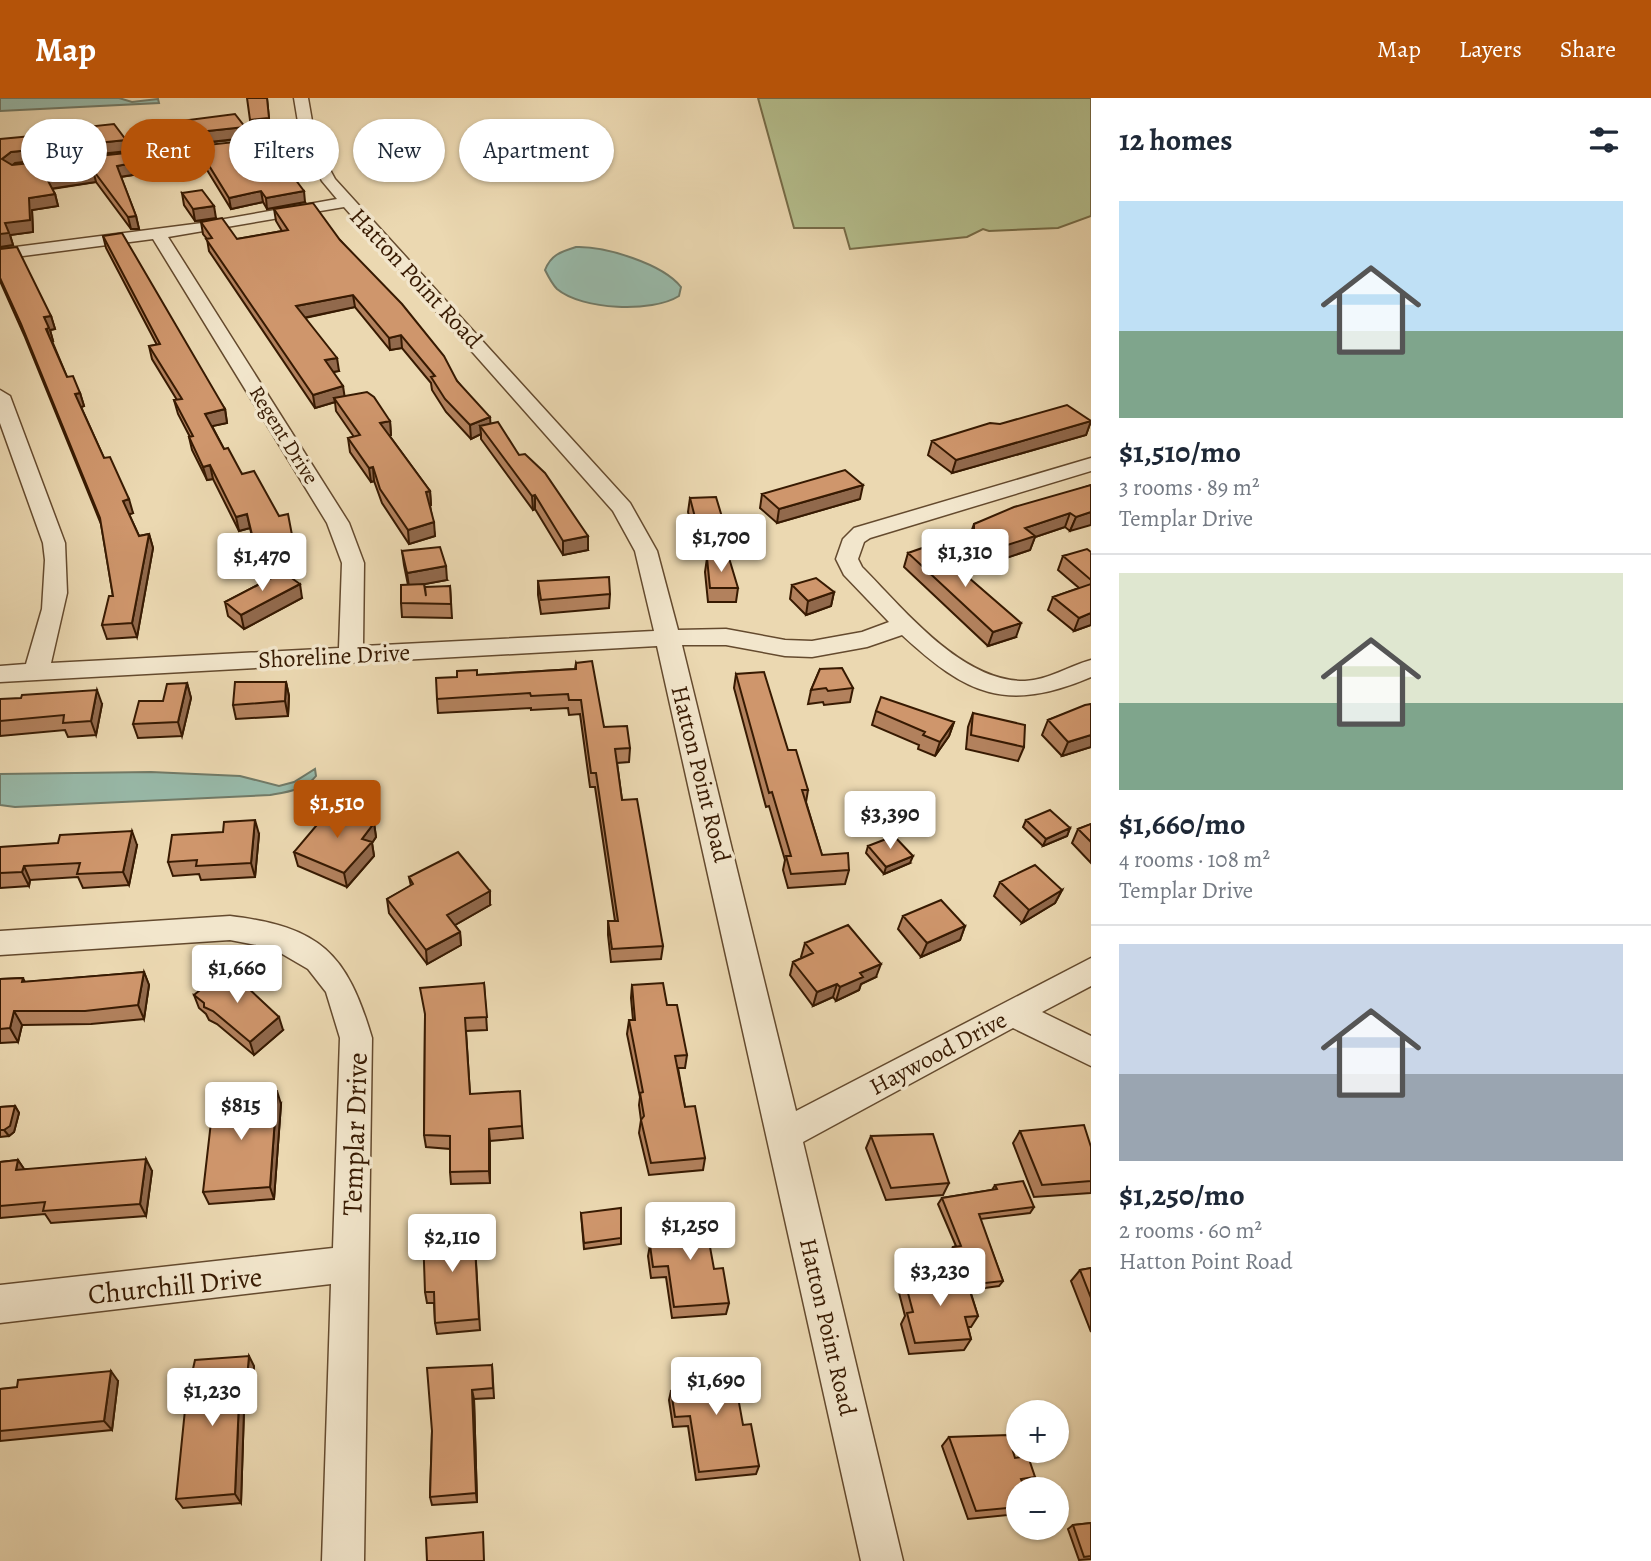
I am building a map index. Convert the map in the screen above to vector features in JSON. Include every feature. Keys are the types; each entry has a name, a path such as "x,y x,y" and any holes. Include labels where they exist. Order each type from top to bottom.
{"street":[{"name":"Hatton Point Road","path":"301,98 304,119"},
{"path":"107,159 229,146"},
{"name":"Hatton Point Road","path":"332,182 346,202 477,343 622,508 646,551 882,1561"},
{"path":"0,254 158,234 346,202"},
{"name":"Regent Drive","path":"158,234 343,533 353,563 351,654"},
{"path":"0,396 54,543 58,568 52,624 36,672"},
{"path":"1091,464 862,533 854,539 848,550 852,569 947,661 965,673 1008,689 1043,685 1091,668"},
{"name":"Shoreline Drive","path":"0,674 668,638 726,637 785,648 812,649 867,639 907,624"},
{"name":"Templar Drive","path":"0,943 230,928 258,930 284,938 311,953 326,966 340,987 356,1038 343,1561"},
{"name":"Haywood Drive","path":"784,1135 1091,971"},
{"path":"1013,1013 1091,1052"},
{"name":"Churchill Drive","path":"0,1304 350,1264"}],"green space":[{"path":"758,98 1091,98 1091,216 1058,228 983,229 967,237 850,249 844,228 794,228"}],"shaded area":[{"path":"0,98 119,98 132,102 158,99 159,103 0,111"},
{"path":"576,247 617,253 648,264 681,287 679,296 652,305 617,307 568,296 555,287 545,270 557,255"},
{"path":"315,769 316,776 307,784 295,790 270,795 15,807 0,805 0,774 151,772 240,776 279,786 294,782"}],"building":[{"path":"247,98 267,98 269,118 250,119"},
{"path":"235,114 239,119 229,119 229,129 215,130 215,119 196,119"},
{"path":"114,124 121,133 121,141 107,142 107,125"},
{"path":"21,137 21,151 11,152 2,159 12,165 21,164 21,182 49,182 55,194 29,198 30,220 5,223 9,233 0,234 0,139"},
{"path":"229,143 229,182 297,182 304,191 266,198 261,191 229,198 215,175 215,144"},
{"path":"121,154 121,165 117,166 136,216 128,217 102,182 107,182 107,155"},
{"path":"202,190 214,206 193,209 182,193"},
{"path":"313,203 340,240 402,304 444,356 457,381 490,417 470,425 445,399 431,377 435,376 401,335 389,338 353,295 296,306 337,358 325,360 343,386 313,395 206,239 212,238 201,222 222,218 237,239 288,230 274,209"},
{"path":"122,233 225,409 205,414 224,449 228,448 242,474 254,471 279,516 288,514 296,556 268,560 264,546 255,547 247,514 236,517 210,465 203,467 189,437 193,436 174,400 182,399 149,346 160,344 103,236"},
{"path":"17,247 51,316 44,317 49,328 46,329 67,377 73,376 80,393 75,394 104,458 110,457 129,499 123,501 139,536 149,534 132,623 102,625 109,596 113,596 100,518 0,278 0,249"},
{"path":"367,392 374,397 390,421 380,423 430,491 426,492 434,522 408,530 380,489 373,467 369,468 348,438 360,435 334,398"},
{"path":"1067,405 1091,421 956,460 932,441 990,423 1000,424"},
{"path":"498,422 519,455 525,454 545,473 588,536 563,541 535,495 532,496 480,426"},
{"path":"845,470 863,485 779,509 762,494"},
{"path":"1091,485 1091,512 1076,517 1070,513 1025,528 1035,536 992,550 974,534 974,524 1014,507"},
{"path":"716,497 725,527 698,529 690,498"},
{"path":"931,545 1021,623 993,632 908,553"},
{"path":"440,547 446,566 407,573 402,551"},
{"path":"1087,549 1091,552 1091,580 1063,556"},
{"path":"707,558 729,558 738,588 710,588"},
{"path":"283,572 300,584 241,615 225,602"},
{"path":"609,577 610,594 541,600 538,581"},
{"path":"816,578 834,592 808,601 792,585"},
{"path":"424,584 426,596 425,587 450,586 451,604 401,603 401,585"},
{"path":"1091,584 1091,613 1079,618 1053,597"},
{"path":"592,661 604,727 627,726 630,748 615,749 622,800 637,799 663,946 612,949 608,921 618,921 596,773 591,773 581,700 569,700 568,694 531,696 530,693 437,699 436,678 457,677 457,671 477,670 477,675 576,669 576,663"},
{"path":"842,668 853,688 811,690 820,669"},
{"path":"764,672 788,750 796,750 808,790 802,790 822,855 848,853 849,870 791,874 786,856 791,856 772,792 769,793 736,674"},
{"path":"235,682 286,682 285,701 233,705"},
{"path":"187,683 178,722 133,724 139,701 163,701 167,684"},
{"path":"97,690 91,721 63,723 64,715 0,721 0,699"},
{"path":"881,697 954,722 940,742 923,735 925,732 876,711"},
{"path":"1091,704 1091,735 1068,742 1048,720 1085,705"},
{"path":"973,713 1025,725 1024,747 971,735"},
{"path":"332,807 374,823 362,839 372,842 344,873 294,852"},
{"path":"1050,810 1070,828 1046,839 1026,820"},
{"path":"255,820 251,863 196,866 197,860 168,862 172,835 223,832 224,822"},
{"path":"1091,824 1091,842 1078,829"},
{"path":"132,831 123,872 77,874 80,863 24,866 22,872 0,873 0,847 58,843 60,835"},
{"path":"894,836 913,856 886,867 868,846"},
{"path":"458,852 490,891 447,915 460,932 426,950 387,899 413,884 409,877"},
{"path":"1035,865 1062,890 1029,910 1000,882"},
{"path":"941,900 965,926 927,943 903,916"},
{"path":"848,925 881,964 860,973 863,977 840,987 837,984 817,992 793,962 813,953 805,943"},
{"path":"223,971 232,973 279,1017 250,1042 213,1011 204,1007 204,1003 194,995"},
{"path":"144,972 138,1005 85,1011 14,1011 10,1028 0,1029 0,979 23,978 22,982"},
{"path":"484,983 487,1017 465,1018 470,1094 520,1091 522,1126 489,1129 489,1171 450,1172 450,1136 424,1135 425,1014 420,988"},
{"path":"663,983 667,1005 677,1005 687,1055 675,1056 685,1107 695,1106 705,1158 651,1163 641,1120 644,1116 640,1093 643,1092 629,1020 635,1020 632,985"},
{"path":"277,1091 270,1187 203,1192 214,1096"},
{"path":"15,1106 10,1126 0,1130 0,1107"},
{"path":"1084,1125 1091,1147 1091,1181 1042,1185 1020,1131"},
{"path":"933,1134 949,1183 891,1188 871,1136"},
{"path":"146,1159 140,1204 43,1211 45,1202 0,1206 0,1162 18,1160 16,1170"},
{"path":"1023,1181 1034,1207 979,1214 1003,1281 968,1285 953,1247 961,1246 942,1198 997,1189 995,1185"},
{"path":"621,1208 621,1238 584,1243 581,1213"},
{"path":"704,1214 714,1269 723,1268 729,1303 674,1307 668,1266 653,1267 650,1245 665,1243 662,1217"},
{"path":"474,1228 479,1319 435,1323 434,1292 425,1292 423,1233"},
{"path":"1091,1268 1091,1298 1080,1270"},
{"path":"964,1273 978,1316 965,1317 971,1339 915,1343 907,1313 913,1312 904,1278"},
{"path":"249,1356 245,1400 239,1401 235,1494 176,1499 186,1400 195,1360"},
{"path":"731,1358 743,1425 751,1424 759,1466 699,1472 690,1416 675,1417 671,1391 689,1389 684,1362"},
{"path":"492,1365 493,1388 472,1390 476,1493 430,1497 432,1431 427,1368"},
{"path":"111,1371 104,1421 0,1431 0,1389 17,1387 18,1380"},
{"path":"1006,1435 1006,1463 1030,1463 1035,1477 1006,1477 1006,1508 976,1511 949,1437"},
{"path":"1091,1523 1091,1556 1084,1557 1073,1525"},
{"path":"483,1532 484,1561 427,1561 426,1538"}]}
